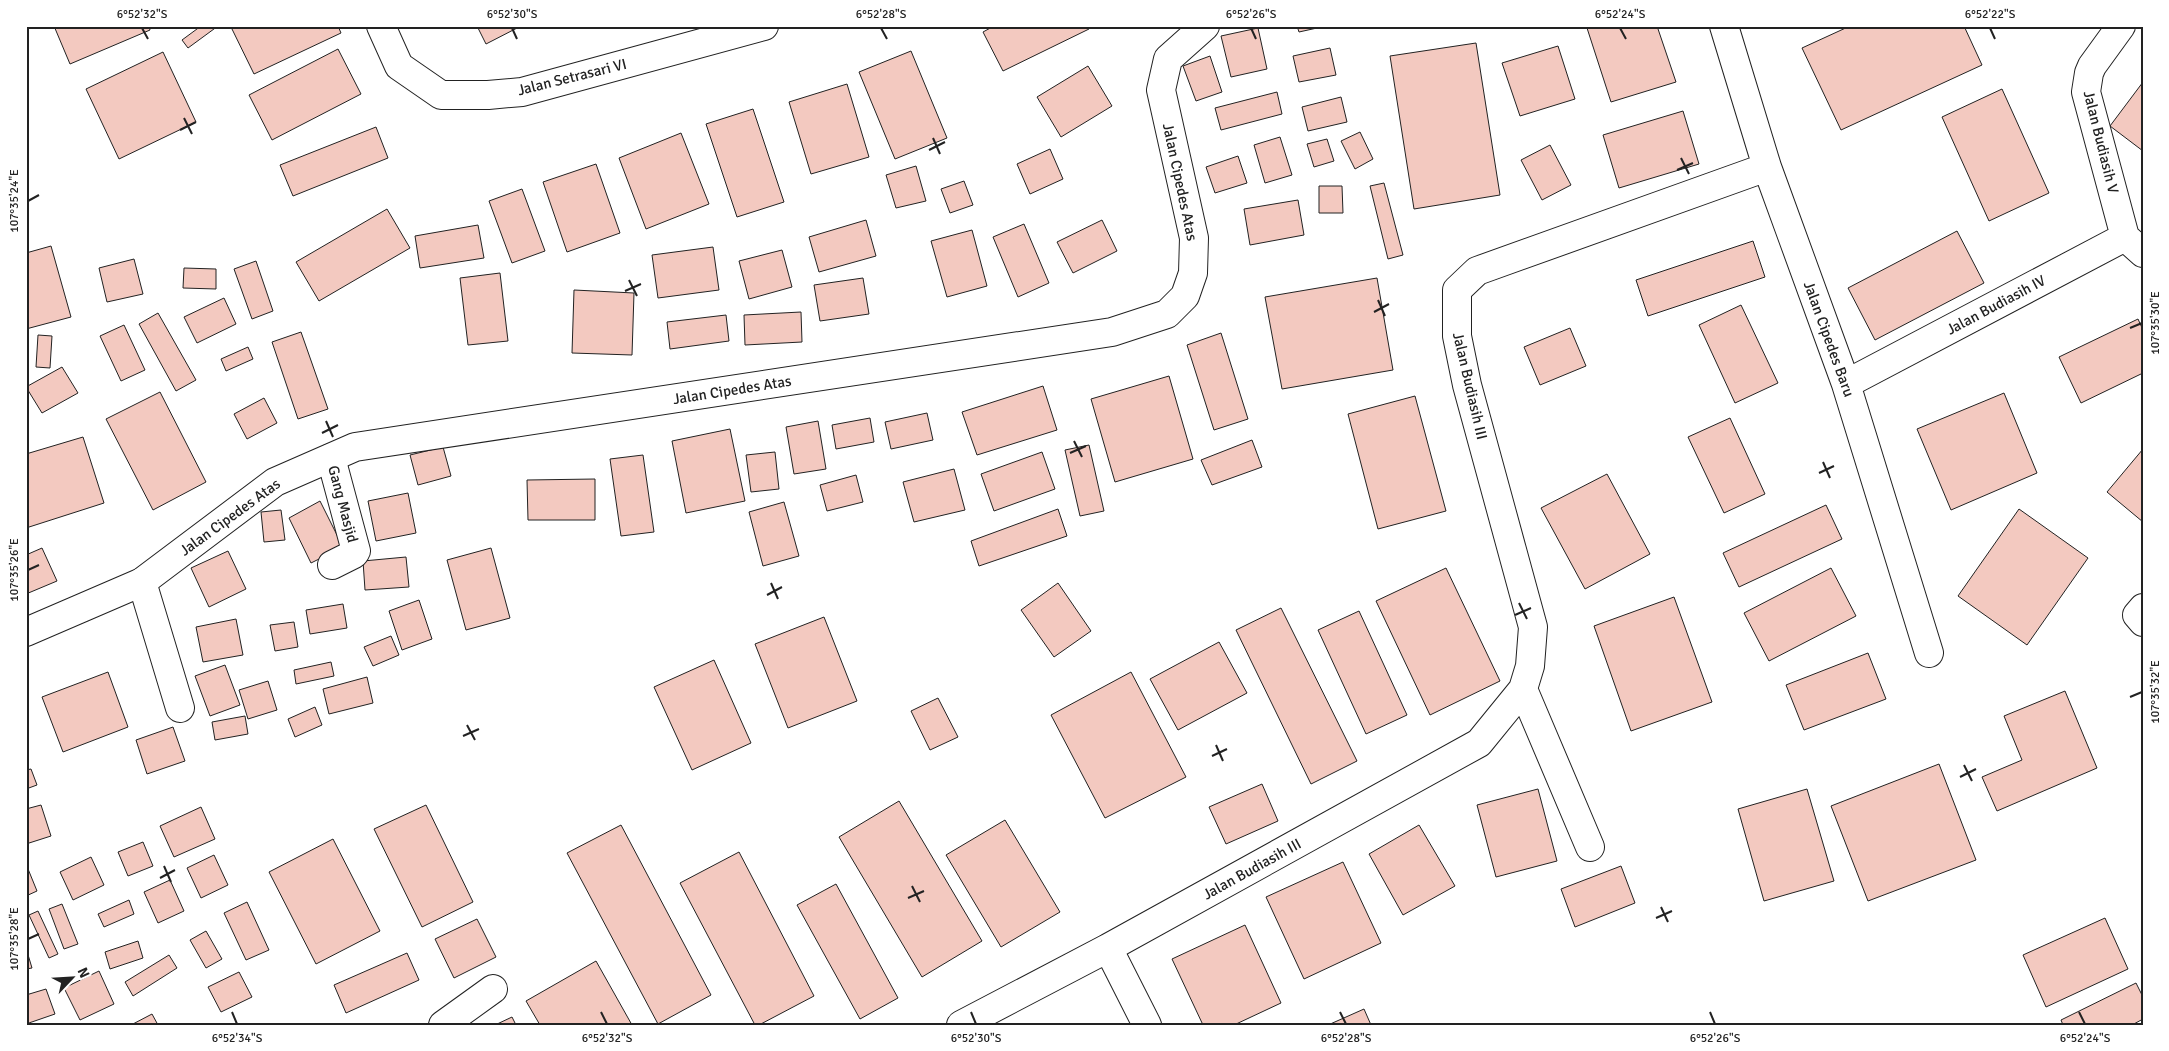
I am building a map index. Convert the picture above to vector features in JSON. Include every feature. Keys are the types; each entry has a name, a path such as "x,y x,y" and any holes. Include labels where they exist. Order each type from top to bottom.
{"street":[{"name":"Jalan Setrasari VI","path":"381,26 398,66 441,94 488,95 522,92 764,26"},
{"name":"Jalan Cipedes Atas","path":"26,632 142,582 276,482 355,447 1112,332 1168,314 1185,296 1193,273 1194,238 1161,90 1168,59 1205,26"},
{"name":"Jalan Cipedes Baru","path":"1724,26 1767,167 1846,384 1929,653"},
{"name":"Jalan Budiasih V","path":"2120,26 2092,66 2086,92 2134,245"},
{"name":"Jalan Budiasih III","path":"962,1025 1108,948 1479,743 1523,689 1530,666 1533,626 1467,385 1457,336 1457,290 1477,271 1767,167"},
{"name":"Jalan Budiasih IV","path":"1846,384 2134,245"},
{"name":"Gang Masjid","path":"331,458 356,551 332,565"},
{"path":"142,582 180,708"},
{"path":"2143,608 2137,615 2143,622"},
{"path":"1523,689 1590,847"},
{"path":"1108,948 1147,1025"},
{"path":"443,1025 492,989"}],"building":[{"path":"54,26 149,26 150,30 70,64"},
{"path":"201,26 218,26 188,48 182,40"},
{"path":"338,26 341,33 254,74 231,27"},
{"path":"477,26 521,26 486,44"},
{"path":"994,26 1088,26 1089,29 1003,71 983,32"},
{"path":"1297,26 1326,26 1299,32"},
{"path":"1592,26 1657,26 1676,82 1611,102 1587,28"},
{"path":"1850,26 1964,26 1982,65 1841,130 1802,48"},
{"path":"1258,28 1267,69 1231,77 1221,36"},
{"path":"1476,43 1500,195 1414,209 1390,56"},
{"path":"1558,46 1575,99 1520,116 1502,63"},
{"path":"1330,48 1336,75 1299,82 1293,56"},
{"path":"338,49 361,94 272,140 249,95"},
{"path":"911,51 947,138 895,159 859,72"},
{"path":"163,52 196,122 119,159 86,89"},
{"path":"1210,56 1222,92 1196,101 1183,66"},
{"path":"1088,66 1112,106 1061,137 1037,97"},
{"path":"2143,82 2143,151 2110,126"},
{"path":"847,84 869,157 811,174 789,102"},
{"path":"2002,89 2049,193 1989,221 1942,117"},
{"path":"1277,92 1282,114 1221,130 1215,108"},
{"path":"1341,97 1347,122 1308,131 1302,107"},
{"path":"753,109 784,202 737,217 706,124"},
{"path":"1683,111 1699,164 1619,188 1603,135"},
{"path":"376,127 388,158 293,196 280,165"},
{"path":"1360,132 1373,159 1355,169 1341,141"},
{"path":"681,133 709,204 646,229 619,158"},
{"path":"1280,137 1292,175 1265,183 1254,145"},
{"path":"1327,139 1334,161 1314,167 1307,144"},
{"path":"1550,145 1571,185 1542,200 1521,160"},
{"path":"1050,149 1063,179 1030,194 1017,164"},
{"path":"1238,156 1247,183 1215,193 1206,167"},
{"path":"596,164 620,233 567,252 543,182"},
{"path":"916,166 926,201 896,208 886,175"},
{"path":"964,181 973,205 950,213 941,189"},
{"path":"1384,183 1403,255 1388,259 1370,186"},
{"path":"1319,186 1342,186 1343,213 1319,213"},
{"path":"522,189 545,251 512,263 489,201"},
{"path":"1298,200 1304,235 1250,245 1244,209"},
{"path":"387,209 410,248 319,301 296,262"},
{"path":"866,220 876,256 819,272 809,237"},
{"path":"1102,220 1117,251 1073,273 1057,242"},
{"path":"1024,224 1049,283 1018,297 993,237"},
{"path":"478,225 484,258 420,268 415,236"},
{"path":"972,230 987,286 947,297 931,241"},
{"path":"1957,231 1984,283 1875,340 1848,288"},
{"path":"1753,241 1765,277 1648,316 1636,280"},
{"path":"51,246 71,317 26,329 26,253"},
{"path":"713,247 719,290 658,298 652,255"},
{"path":"782,250 792,287 749,299 739,261"},
{"path":"134,259 143,294 107,302 99,268"},
{"path":"256,261 273,311 252,319 234,269"},
{"path":"184,268 216,269 216,289 183,288"},
{"path":"500,273 508,341 468,345 460,278"},
{"path":"863,278 869,314 820,321 814,285"},
{"path":"1377,278 1393,370 1282,389 1265,297"},
{"path":"574,290 634,293 632,355 572,353"},
{"path":"224,298 236,324 197,343 184,317"},
{"path":"1741,305 1778,383 1735,403 1699,325"},
{"path":"801,312 802,342 745,345 744,315"},
{"path":"158,313 196,380 176,391 139,324"},
{"path":"726,315 729,341 670,349 667,322"},
{"path":"2138,319 2143,330 2143,373 2081,403 2059,357"},
{"path":"124,325 145,370 121,381 100,336"},
{"path":"1570,328 1586,366 1540,385 1524,347"},
{"path":"301,332 328,409 298,419 272,342"},
{"path":"1221,333 1248,419 1214,430 1187,345"},
{"path":"38,335 52,336 50,368 36,367"},
{"path":"248,347 253,359 226,371 221,359"},
{"path":"62,367 78,393 42,413 26,387"},
{"path":"1169,376 1193,459 1115,482 1091,399"},
{"path":"1043,386 1057,430 977,455 962,412"},
{"path":"160,392 206,482 153,510 106,419"},
{"path":"2004,393 2037,473 1951,510 1917,429"},
{"path":"1415,396 1446,511 1378,529 1348,414"},
{"path":"264,398 277,423 247,439 234,414"},
{"path":"927,413 933,440 891,449 885,422"},
{"path":"870,418 874,442 836,449 832,425"},
{"path":"1730,418 1765,494 1724,513 1688,437"},
{"path":"818,421 826,469 794,474 786,427"},
{"path":"730,429 745,501 686,513 672,441"},
{"path":"83,437 104,503 26,528 26,454"},
{"path":"1252,440 1262,467 1212,485 1201,460"},
{"path":"1089,445 1104,511 1080,516 1065,450"},
{"path":"443,447 451,476 418,485 410,455"},
{"path":"2143,449 2143,522 2107,492"},
{"path":"775,452 779,489 751,492 746,455"},
{"path":"1042,452 1055,489 994,511 981,474"},
{"path":"643,455 654,532 621,536 610,459"},
{"path":"954,469 965,510 914,522 903,482"},
{"path":"1607,474 1650,554 1585,589 1541,508"},
{"path":"856,475 863,502 827,511 820,485"},
{"path":"595,479 595,520 528,520 527,480"},
{"path":"408,493 416,533 376,541 368,501"},
{"path":"320,501 343,547 311,563 289,518"},
{"path":"784,502 799,556 763,566 749,512"},
{"path":"1826,505 1842,539 1739,587 1723,553"},
{"path":"1058,509 1067,536 979,566 971,541"},
{"path":"2019,509 2088,558 2027,645 1958,596"},
{"path":"281,510 285,540 264,542 261,512"},
{"path":"42,548 57,581 26,594 26,555"},
{"path":"491,548 510,618 466,630 447,560"},
{"path":"228,551 246,589 209,607 191,568"},
{"path":"406,557 409,587 365,590 363,561"},
{"path":"1446,568 1500,681 1430,715 1376,601"},
{"path":"1831,568 1856,616 1769,661 1744,613"},
{"path":"1058,583 1091,631 1054,657 1021,610"},
{"path":"1674,597 1712,702 1631,731 1594,626"},
{"path":"419,600 432,639 402,650 389,611"},
{"path":"343,604 347,628 310,634 306,610"},
{"path":"1281,608 1357,761 1311,784 1236,630"},
{"path":"1359,611 1407,715 1366,734 1318,630"},
{"path":"824,617 857,701 788,728 755,644"},
{"path":"236,619 243,655 203,662 196,627"},
{"path":"294,622 298,647 275,651 270,625"},
{"path":"391,636 399,655 373,666 364,647"},
{"path":"1219,642 1247,693 1178,730 1150,679"},
{"path":"1868,653 1886,699 1804,730 1786,685"},
{"path":"714,660 751,743 692,770 654,687"},
{"path":"331,662 334,676 296,684 294,670"},
{"path":"225,665 240,705 210,716 195,676"},
{"path":"108,672 128,727 63,752 42,697"},
{"path":"1131,672 1186,777 1105,818 1051,715"},
{"path":"367,677 373,703 329,714 323,689"},
{"path":"268,681 277,710 248,719 239,690"},
{"path":"2065,691 2097,768 1997,811 1982,777 2022,760 2004,716"},
{"path":"938,698 958,737 930,750 911,711"},
{"path":"315,707 322,725 295,737 288,719"},
{"path":"245,716 248,734 215,740 212,722"},
{"path":"173,727 185,761 147,774 136,740"},
{"path":"1939,764 1976,860 1868,901 1831,806"},
{"path":"31,769 37,785 26,789 26,770"},
{"path":"1262,784 1278,821 1226,844 1209,807"},
{"path":"1538,789 1557,861 1496,877 1477,805"},
{"path":"1807,789 1834,881 1764,901 1738,809"},
{"path":"899,801 982,941 922,977 839,837"},
{"path":"41,805 51,836 26,844 26,809"},
{"path":"426,805 473,902 422,927 374,829"},
{"path":"201,807 215,839 174,857 160,826"},
{"path":"1005,820 1060,912 1001,947 946,855"},
{"path":"621,825 711,995 658,1024 567,853"},
{"path":"1419,825 1455,886 1403,915 1369,854"},
{"path":"333,839 380,931 316,964 269,872"},
{"path":"143,842 153,866 128,876 118,852"},
{"path":"739,852 814,996 759,1025 755,1025 680,883"},
{"path":"214,855 228,885 201,898 187,868"},
{"path":"91,857 104,885 73,900 60,872"},
{"path":"1343,862 1381,943 1304,979 1266,897"},
{"path":"26,864 37,891 26,896"},
{"path":"1621,866 1635,903 1575,927 1561,889"},
{"path":"170,880 184,911 158,923 144,892"},
{"path":"836,884 898,998 860,1019 797,905"},
{"path":"129,900 134,914 104,927 98,914"},
{"path":"247,902 269,950 246,960 224,913"},
{"path":"62,904 78,944 64,949 49,909"},
{"path":"38,911 58,954 49,958 29,915"},
{"path":"2105,918 2128,969 2046,1007 2023,955"},
{"path":"477,919 496,957 454,978 435,939"},
{"path":"1245,925 1281,1003 1234,1025 1203,1025 1172,959"},
{"path":"206,931 222,959 206,968 190,940"},
{"path":"138,941 143,958 110,969 105,952"},
{"path":"26,948 32,968 26,969"},
{"path":"407,953 419,980 346,1013 334,985"},
{"path":"169,955 177,968 133,996 125,982"},
{"path":"596,961 632,1025 540,1025 526,1001"},
{"path":"99,971 114,1004 80,1020 64,988"},
{"path":"239,972 252,997 221,1012 208,987"},
{"path":"2136,983 2143,997 2143,1019 2132,1025 2063,1025 2061,1020"},
{"path":"46,989 55,1014 26,1024 26,995"},
{"path":"1364,1009 1371,1025 1328,1025"},
{"path":"152,1014 158,1025 131,1025"},
{"path":"512,1017 516,1025 495,1025"}]}
